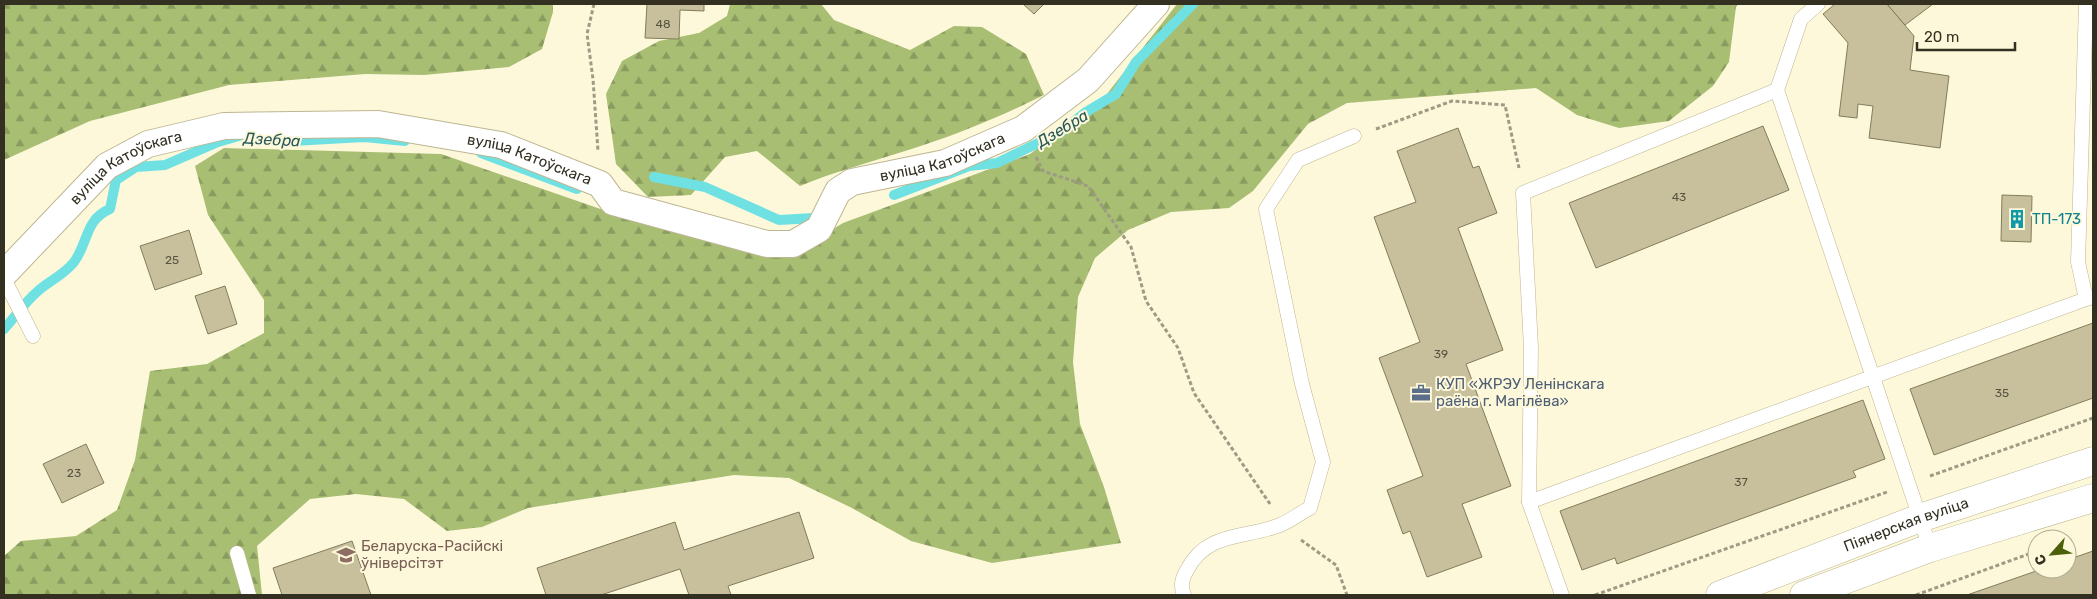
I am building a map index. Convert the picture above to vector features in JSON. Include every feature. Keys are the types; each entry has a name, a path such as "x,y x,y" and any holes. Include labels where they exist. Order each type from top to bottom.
{"main road":[{"name":"Піянерская вуліца","path":"1720,595 1920,518 2093,461"},
{"name":"Піянерская вуліца","path":"1804,595 1930,548 2093,498"}],"street":[{"name":"вуліца Катоўскага","path":"4,274 107,166 148,144 224,126 378,124 501,145 600,184 614,202 767,244 793,244 819,229 838,191 852,182 945,163 1022,129 1088,80 1156,4"}],"lane":[{"path":"1818,4 1801,19 1777,90 1930,548"},
{"path":"1529,502 2090,298 2078,262 2086,4"},
{"path":"1562,595 1529,502 1532,348 1523,193 1777,90"},
{"path":"1184,595 1182,579 1192,559 1204,548 1231,536 1280,525 1310,508 1322,462 1302,384 1266,209 1298,160 1354,136"},
{"path":"4,279 33,336"},
{"path":"237,553 249,595"}],"path":[{"path":"594,4 587,34 593,79 600,184"},
{"path":"1354,136 1452,101 1506,105 1518,160"},
{"path":"1043,171 1088,186 1131,247 1146,302 1178,348 1194,393 1264,494"},
{"path":"1595,595 2093,418"},
{"path":"1916,595 2027,554"},
{"path":"1336,565 1347,595"}],"green space":[{"path":"4,4 553,4 553,12 542,49 509,67 424,75 365,74 229,85 90,121 4,160"},
{"path":"730,4 821,4 834,20 910,50 954,26 982,27 1026,54 1044,95 1009,112 956,133 800,186 757,151 725,157 691,195 648,197 616,164 606,94 622,61 659,41 699,33 727,16"},
{"path":"1177,4 1738,4 1736,7 1729,62 1713,86 1669,121 1619,128 1577,115 1536,88 1347,103 1308,124 1253,191 1229,208 1171,212 1128,230 1095,258 1078,297 1073,362 1080,424 1104,487 1121,543 992,563 911,541 850,507 789,478 734,475 528,508 482,527 447,531 404,499 356,494 310,499 257,546 262,595 4,595 4,556 21,541 76,536 117,510 135,460 150,371 207,364 264,333 264,300 208,215 195,166 224,148 441,154 641,223 807,245 843,223 1030,154 1103,99"}],"building":[{"path":"647,4 704,4 704,11 680,10 679,39 645,38"},
{"path":"1023,4 1044,4 1034,14"},
{"path":"1835,4 1887,4 1914,36 1910,70 1949,76 1940,148 1869,138 1873,106 1858,104 1857,118 1839,116 1848,43 1823,14"},
{"path":"1887,4 1933,4 1905,25"},
{"path":"1763,126 1789,190 1596,268 1569,203"},
{"path":"1458,128 1473,168 1479,166 1497,213 1458,228 1503,350 1466,364 1511,486 1462,504 1482,557 1427,577 1410,531 1403,534 1387,490 1423,476 1379,358 1420,342 1374,217 1416,202 1397,151"},
{"name":"ТП-173","path":"2002,195 2032,196 2031,242 2001,241"},
{"path":"189,230 202,274 155,290 140,246"},
{"path":"225,286 237,324 208,334 195,296"},
{"path":"2093,323 2093,398 1934,455 1910,389"},
{"path":"1863,400 1885,459 1853,471 1856,477 1617,564 1615,558 1582,570 1560,511"},
{"path":"86,444 104,483 62,503 43,464"},
{"path":"799,512 814,558 728,586 731,595 689,595 680,569 601,595 546,595 537,568 675,522 684,550"},
{"name":"Беларуска-Расійскі ўніверсітэт","path":"352,541 371,595 282,595 273,568"},
{"path":"2093,551 2093,595 1967,595 2027,574 2027,579 2077,579 2077,557"}],"waterway":[{"name":"Дзебра","path":"894,195 969,166 997,163 1061,132 1086,112 1116,94 1136,62 1193,4"},
{"name":"Дзебра","path":"4,329 33,295 66,271 74,262 79,255 91,225 102,213 110,209 116,180 136,167 165,165 218,142 239,136"},
{"name":"Дзебра","path":"260,137 293,141 364,137 405,141"},
{"name":"Дзебра","path":"481,153 577,189"},
{"name":"Дзебра","path":"654,177 705,187 779,220 814,218"}],"place":[{"name":"ТП-173","path":"2017,219"},
{"name":"КУП «ЖРЭУ Ленінскага раёна г. Магілёва»","path":"1421,393"},
{"name":"Беларуска-Расійскі ўніверсітэт","path":"346,555"}]}
